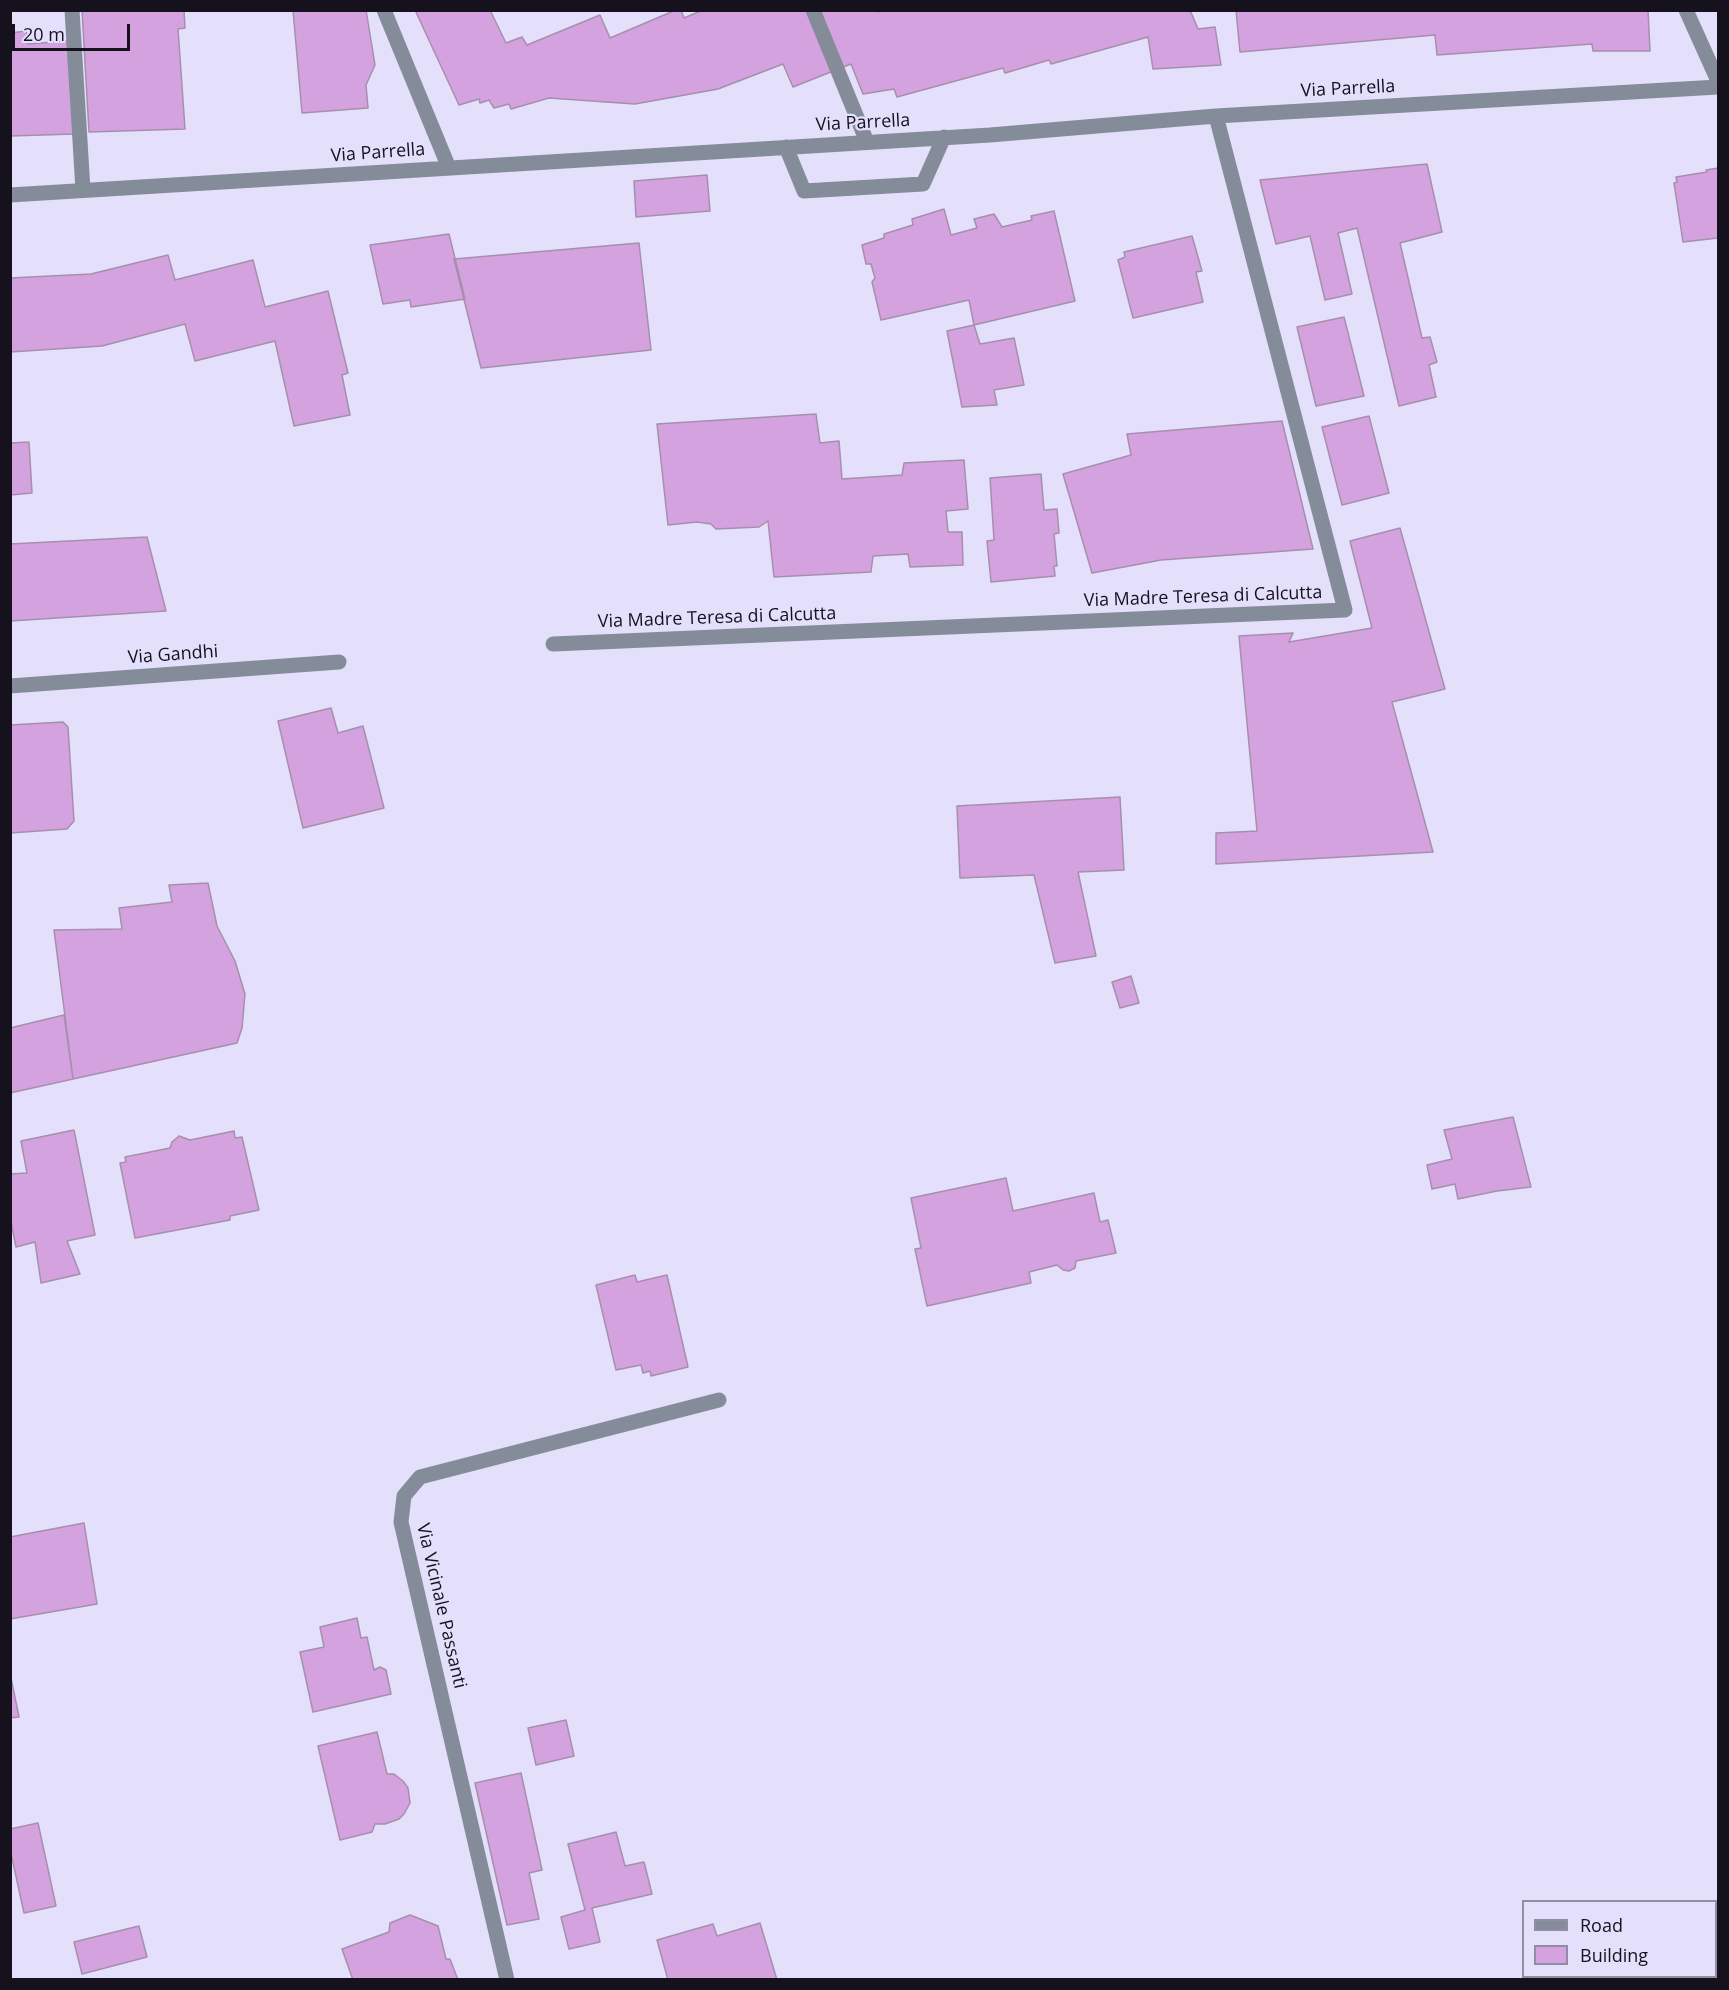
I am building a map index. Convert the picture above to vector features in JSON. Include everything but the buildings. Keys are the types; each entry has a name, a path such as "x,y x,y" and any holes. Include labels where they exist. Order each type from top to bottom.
{"street":[{"path":"72,10 83,190"},
{"path":"384,10 449,168"},
{"path":"813,10 867,142"},
{"path":"1686,10 1719,81"},
{"name":"Via Parrella","path":"10,195 944,137 1216,116 1719,87"},
{"name":"Via Madre Teresa di Calcutta","path":"553,644 1345,610 1216,116"},
{"path":"786,147 804,191 899,186 923,184 944,137"},
{"name":"Via Gandhi","path":"10,686 339,662"},
{"name":"Via Vicinale Passanti","path":"507,1980 401,1522 404,1496 420,1477 719,1400"}]}
